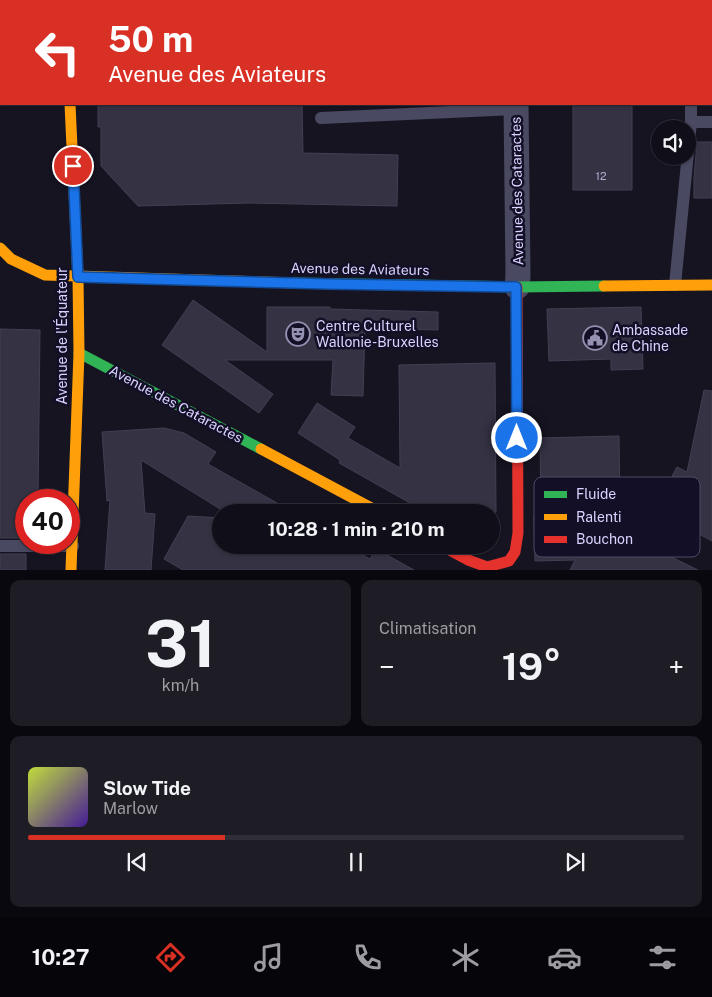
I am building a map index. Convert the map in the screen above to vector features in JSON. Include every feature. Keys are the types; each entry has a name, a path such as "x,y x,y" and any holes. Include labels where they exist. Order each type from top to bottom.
{"street":[{"name":"Avenue de l'Équateur","path":"70,105 78,277 79,353 75,489"},
{"name":"Avenue des Cataractes","path":"452,554 466,565 487,567 508,562 515,552 518,533 516,106"},
{"name":"Avenue des Aviateurs","path":"0,248 11,259 45,275 78,277 516,287 712,285"},
{"path":"0,266 11,259"},
{"name":"Avenue des Cataractes","path":"79,353 364,504"},
{"name":"Avenue de l'Équateur","path":"71,570 72,554"}],"lane":[{"path":"692,105 692,120"},
{"path":"321,118 516,106"},
{"path":"696,122 712,122"},
{"path":"675,285 688,165"},
{"path":"0,546 15,546"}],"building":[{"path":"98,105 302,105 303,153 398,155 397,206 248,203 138,206 101,166 101,127 98,127"},
{"path":"573,105 632,105 632,190 573,190"},
{"path":"697,142 712,142 712,198 694,198"},
{"path":"193,300 267,352 267,307 330,307 330,309 438,312 438,330 365,328 363,396 331,395 333,360 225,360 273,394 259,413 162,345"},
{"path":"641,307 643,369 611,370 611,359 549,361 547,309"},
{"path":"0,329 40,330 38,489 15,489 15,538 0,538"},
{"path":"495,363 496,504 412,504 339,463 340,460 298,433 317,403 355,427 348,438 400,468 399,365"},
{"path":"704,390 712,391 712,541 700,535 700,477 672,477 677,467 687,472"},
{"path":"164,428 184,433 216,452 208,464 277,503 212,504 141,460 145,513 155,514 151,570 105,570 110,500 107,501 102,432"},
{"path":"619,436 620,477 540,477 540,438"},
{"path":"188,516 212,517 212,554 361,554 370,559 373,554 385,554 414,570 183,570 164,559"},
{"path":"0,554 26,554 26,570 0,570"},
{"path":"535,557 671,557 698,570 570,570 575,560 535,561"}],"traffic: fast":[{"path":"297,283 517,287 604,286"},
{"path":"79,353 261,449"}],"traffic: slow":[{"path":"70,105 78,277 79,353 71,570"},
{"path":"0,248 11,259 45,275 297,283"},
{"path":"604,286 712,285"},
{"path":"261,449 364,504"}],"traffic: jam":[{"path":"457,554 487,567 509,561 515,552 518,533 517,287"}],"place":[{"name":"Centre Culturel Wallonie-Bruxelles","path":"298,334"},
{"name":"Ambassade de Chine","path":"595,338"}],"route":[{"path":"73,166 78,277 516,287 517,438"}]}
